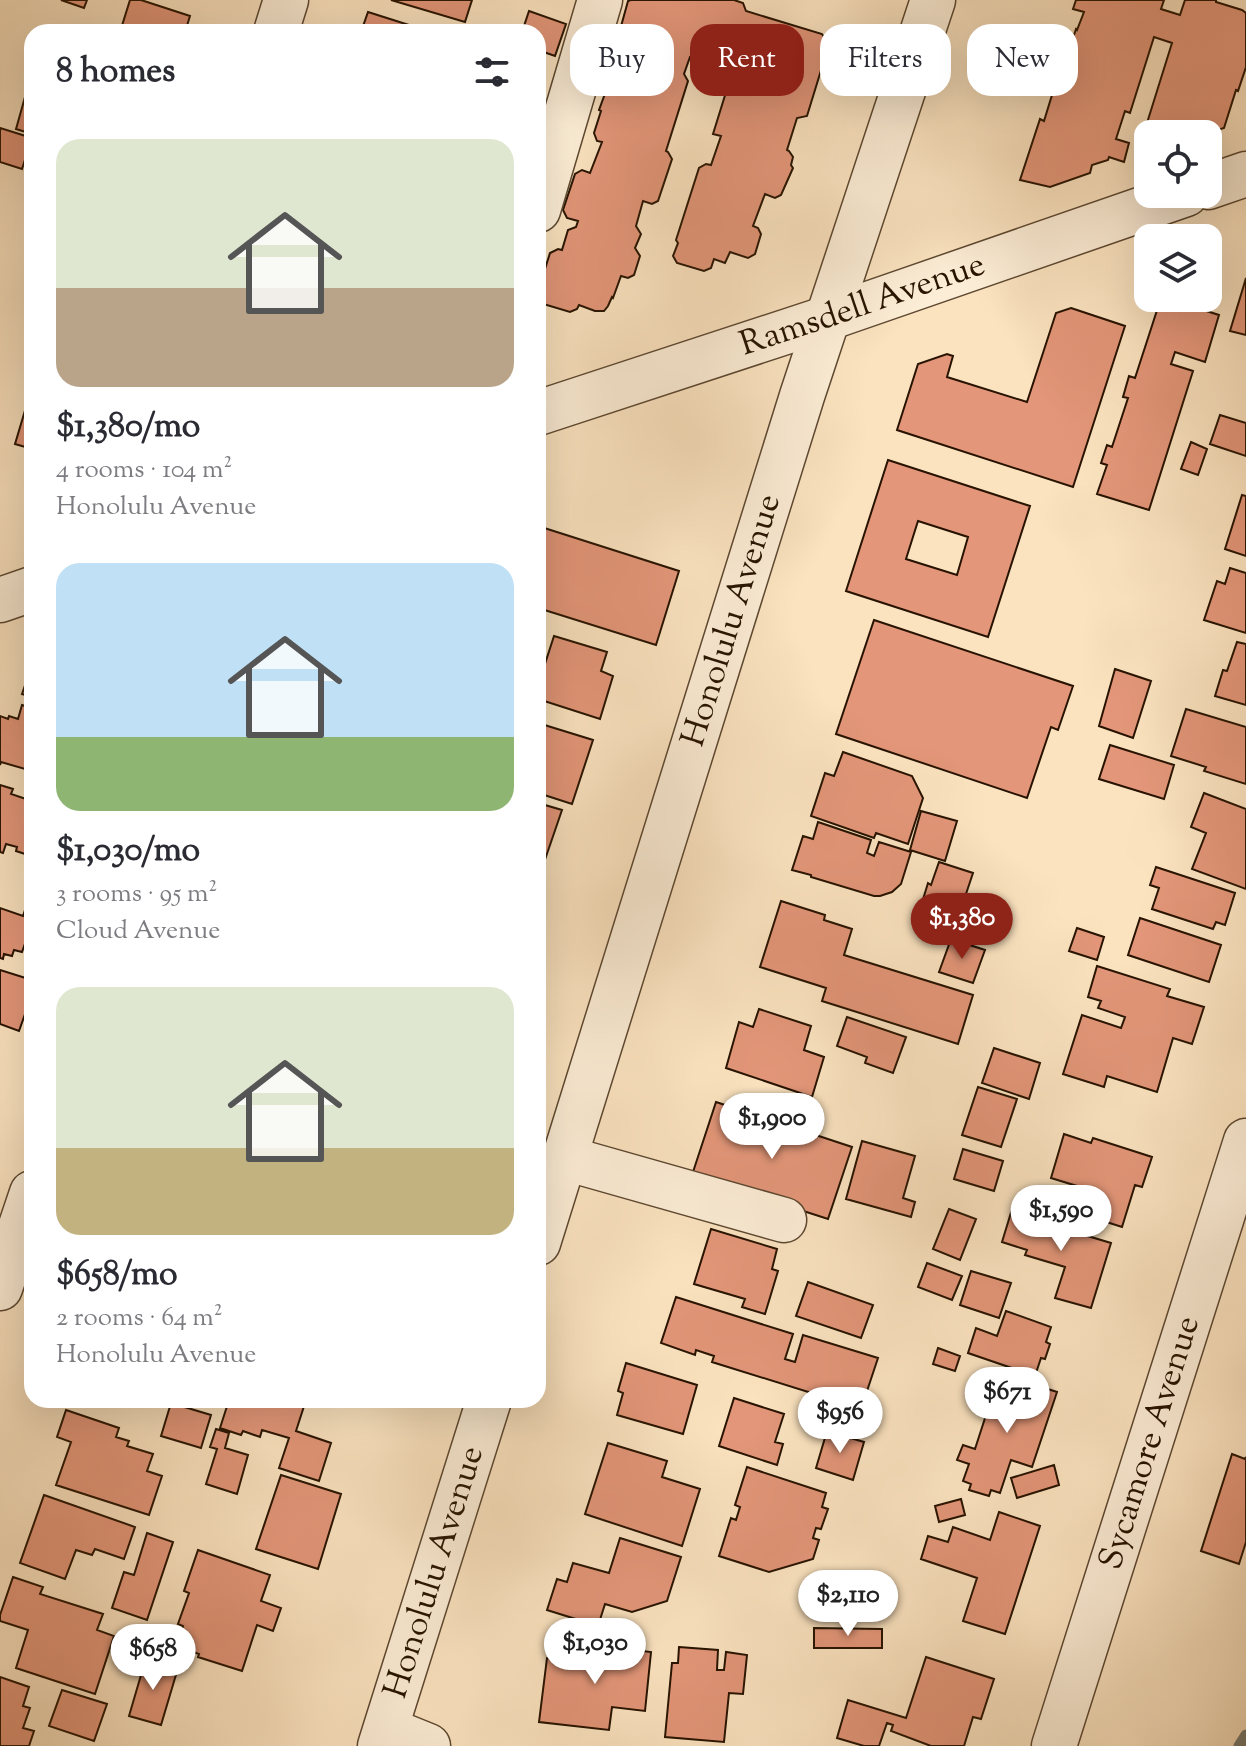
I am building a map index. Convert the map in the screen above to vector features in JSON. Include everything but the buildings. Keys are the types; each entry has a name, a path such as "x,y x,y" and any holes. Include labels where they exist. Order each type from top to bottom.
{"street":[{"path":"278,24 286,0"},
{"path":"546,183 600,0"},
{"name":"Honolulu Avenue","path":"546,1218 802,396 933,0"},
{"path":"1222,182 1246,174"},
{"name":"Ramsdell Avenue","path":"546,410 828,318 1146,208"},
{"path":"0,600 24,592"},
{"name":"Sycamore Avenue","path":"1054,1746 1246,1141"},
{"path":"565,1158 784,1220"},
{"path":"0,1288 24,1217"},
{"name":"Honolulu Avenue","path":"383,1738 486,1408"},
{"path":"383,1738 428,1746"}],"waterway":[{"path":"1239,1746 1246,1735"}]}
